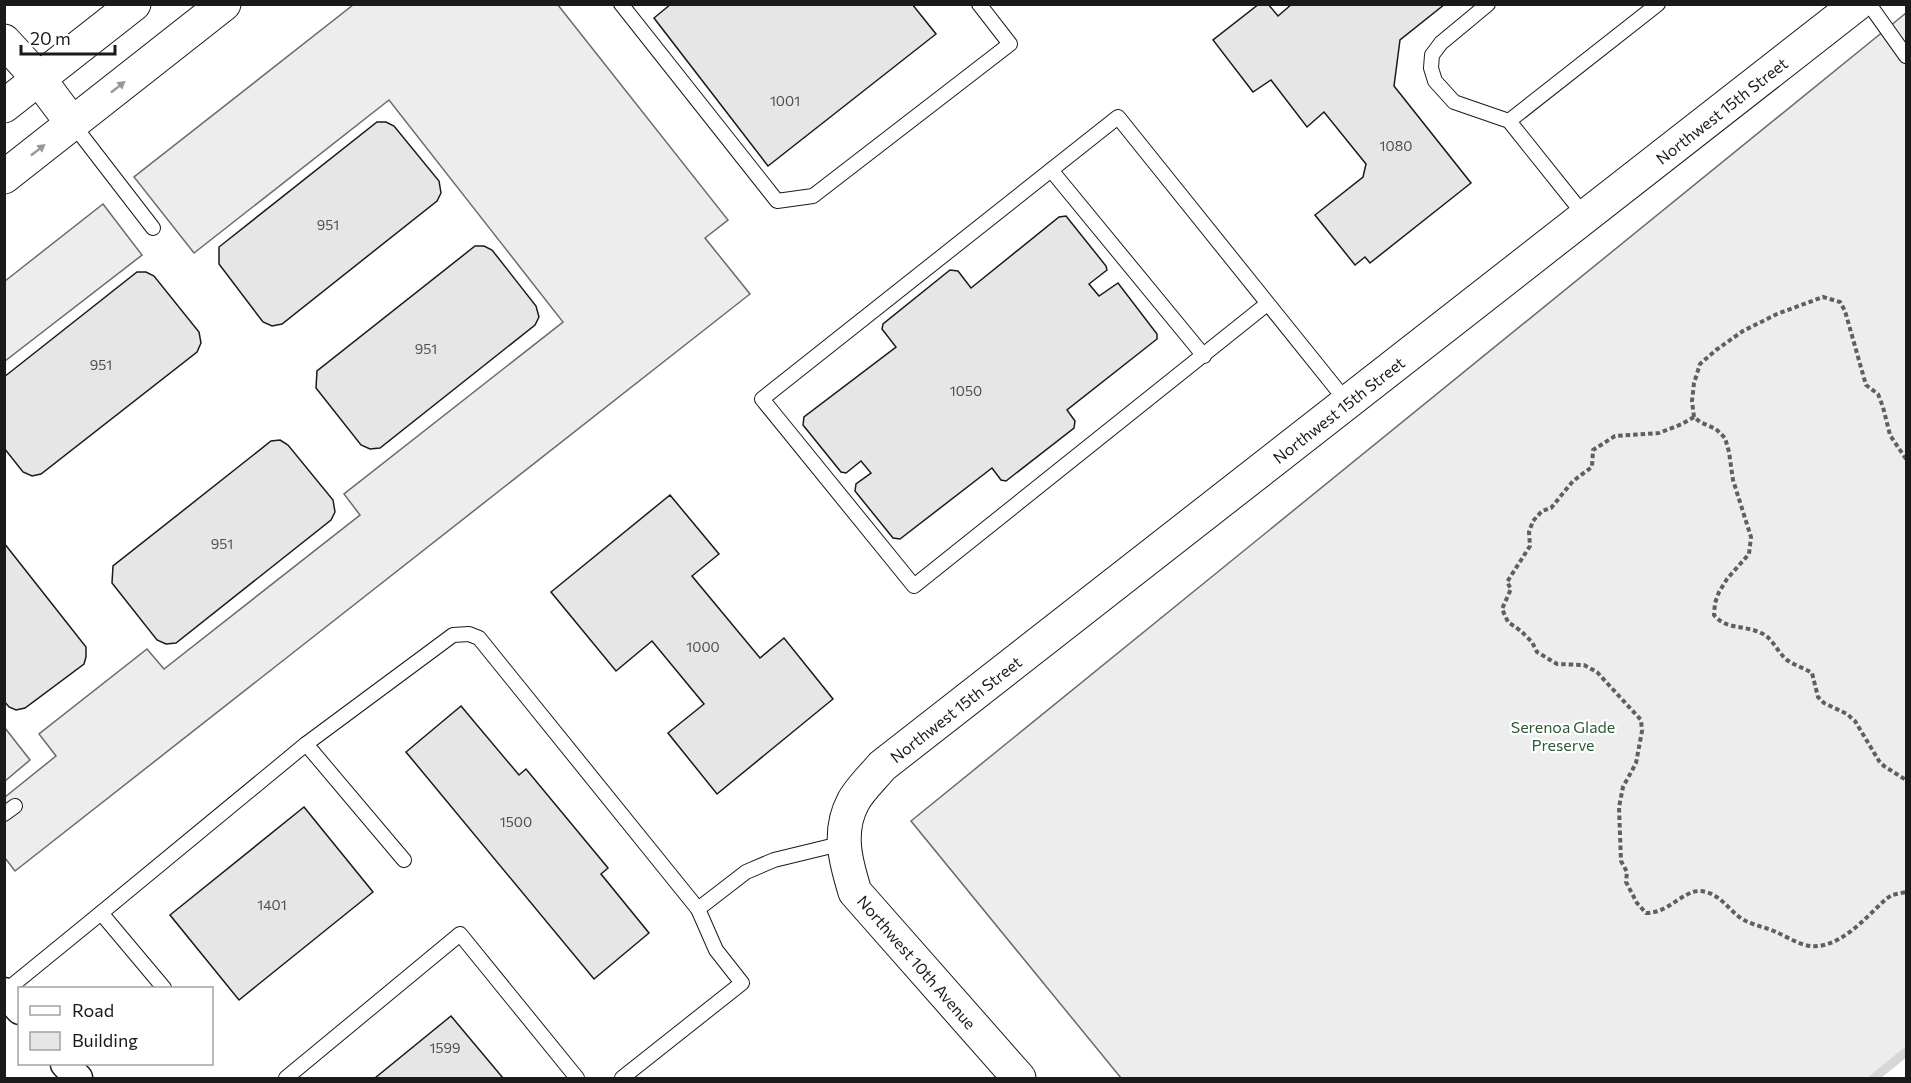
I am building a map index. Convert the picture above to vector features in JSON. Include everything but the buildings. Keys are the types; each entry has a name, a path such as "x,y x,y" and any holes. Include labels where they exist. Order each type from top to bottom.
{"street":[{"path":"4,106 134,4"},
{"path":"4,177 224,4"},
{"name":"Northwest 15th Street","path":"844,838 853,802 882,766 1857,4"},
{"path":"4,41 39,79 72,123"},
{"name":"Northwest 10th Avenue","path":"844,838 845,860 855,892 1019,1078"},
{"path":"66,1065 78,1078"}],"lane":[{"path":"621,4 777,201 813,196 1011,44 979,4"},
{"path":"1488,4 1441,43 1432,55 1431,68 1435,81 1454,102 1509,122 1585,216"},
{"path":"1509,122 1658,4"},
{"path":"1869,4 1906,56"},
{"path":"1267,304 914,586 762,399 1118,117 1347,402"},
{"path":"72,123 153,228"},
{"path":"1051,170 1204,356"},
{"path":"24,987 101,913 306,744 453,635 469,634 479,638 698,909 716,950 742,982 622,1078"},
{"path":"306,744 404,860"},
{"path":"698,909 746,872 774,860 844,838"},
{"path":"101,913 163,987"},
{"path":"286,1078 460,934 577,1078"}],"path":[{"path":"1906,459 1890,435 1878,394 1866,385 1845,311 1840,302 1823,297 1777,314 1743,331 1700,364 1694,383 1692,401 1694,417 1716,429 1725,438 1733,480 1750,537 1749,554 1719,591 1714,615 1718,620 1730,626 1752,629 1766,635 1788,660 1812,673 1818,697 1824,704 1847,714 1855,722 1884,766 1906,780"},
{"path":"1694,417 1659,433 1615,436 1593,450 1592,467 1573,481 1551,508 1542,511 1533,521 1529,532 1530,546 1507,582 1510,589 1503,609 1508,622 1532,642 1537,652 1557,664 1584,665 1597,672 1641,720 1642,731 1636,763 1623,787 1619,807 1621,861 1627,872 1626,882 1637,903 1646,913 1655,913 1688,894 1700,891 1725,902 1751,924 1768,928 1805,945 1817,946 1842,939 1892,895 1906,892"}],"shaded area":[{"path":"353,5 558,5 728,220 705,238 750,294 15,871 5,858 5,797 56,756 39,734 147,649 164,669 360,515 344,494 563,322 389,100 194,253 134,177"},
{"name":"Serenoa Glade Preserve","path":"1906,13 1906,1053 1875,1078 1121,1078 911,821"},
{"path":"103,204 142,255 5,361 5,281"},
{"path":"5,728 30,760 4,781"}],"waterway":[{"path":"1874,1078 1906,1052"}]}
